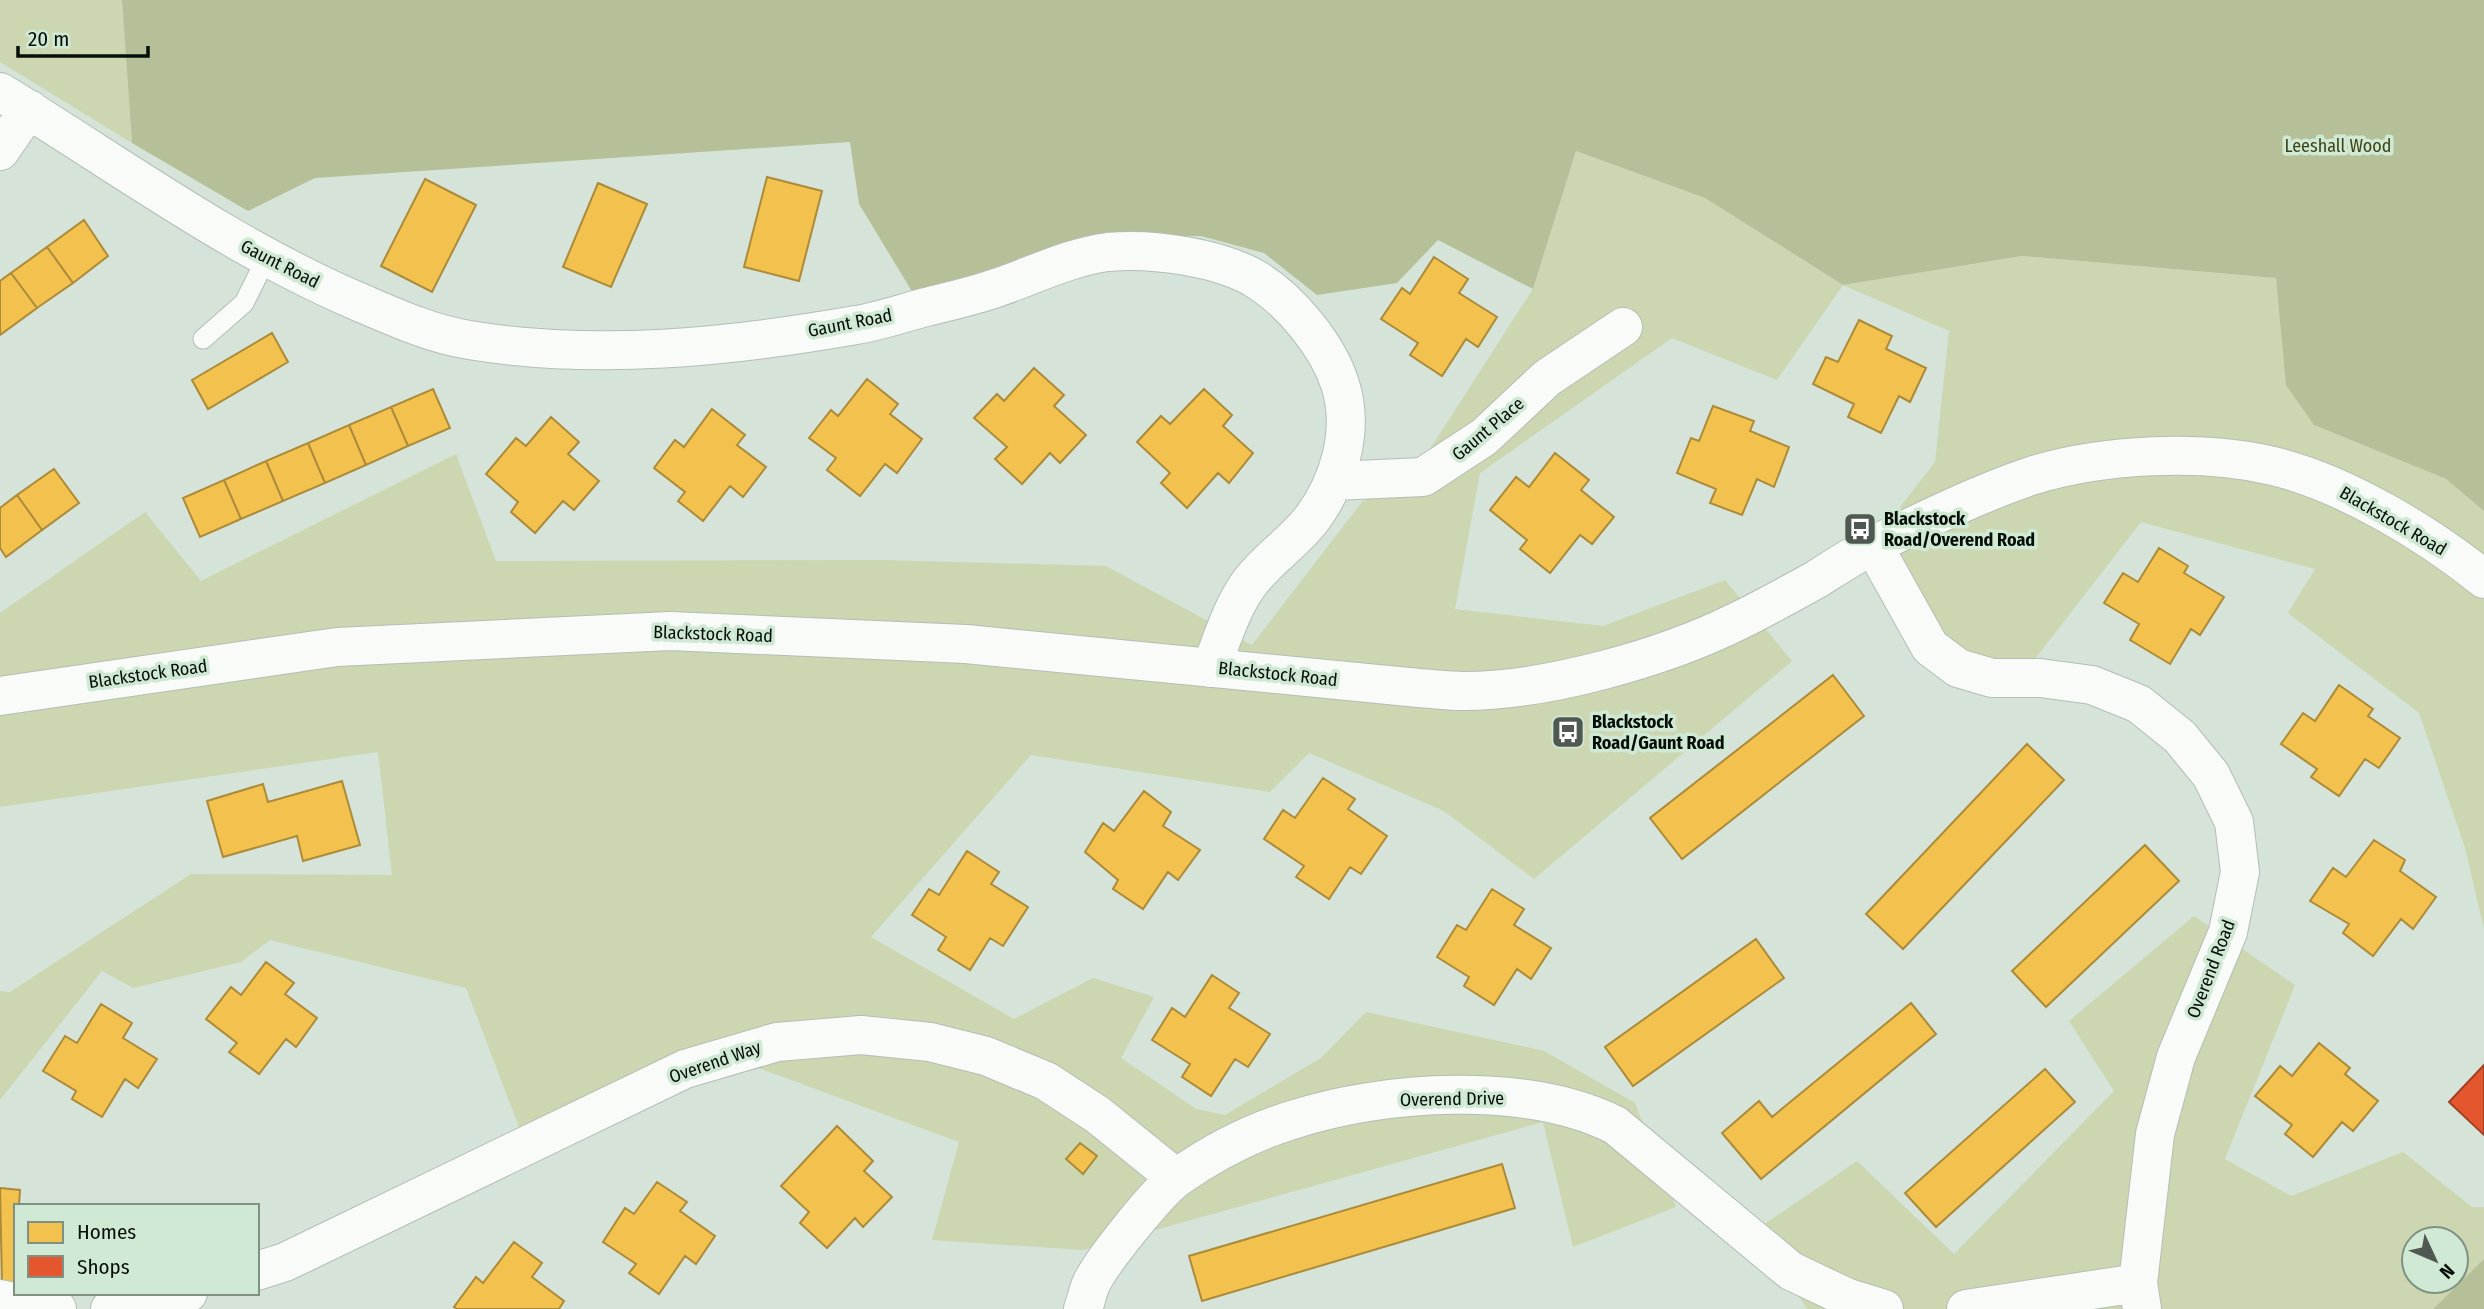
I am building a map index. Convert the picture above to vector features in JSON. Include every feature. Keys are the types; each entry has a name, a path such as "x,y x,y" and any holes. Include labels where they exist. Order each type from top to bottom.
{"street":[{"name":"Gaunt Road","path":"0,151 14,101 230,238 309,281 401,320 466,340 548,348 643,350 724,344 860,324 990,290 1075,259 1109,252 1164,253 1209,260 1257,280 1289,306 1321,344 1341,386 1347,432 1335,481 1311,519 1248,585 1230,619 1211,668"},
{"name":"Gaunt Place","path":"1335,481 1423,477 1483,437 1546,378 1623,327"},
{"name":"Blackstock Road","path":"0,696 337,647 670,631 966,644 1466,691 1519,686 1649,657 1733,623 1802,587 1873,545 2035,475 2101,461 2151,456 2203,456 2273,465 2337,487 2403,524 2484,579"},
{"name":"Overend Road","path":"1873,545 1930,647 1958,668 1992,678 2040,678 2092,685 2140,704 2180,737 2211,775 2234,822 2240,872 2228,932 2176,1057 2155,1134 2140,1296"},
{"name":"Overend Way","path":"259,1270 285,1262 685,1069 777,1042 861,1035 930,1042 986,1056 1046,1081 1098,1115 1176,1178"},
{"name":"Overend Drive","path":"1083,1309 1091,1283 1106,1260 1176,1178 1238,1142 1292,1120 1359,1103 1496,1094 1546,1102 1594,1114 1615,1125 1791,1271 1848,1297 1884,1309"},
{"path":"110,1309 157,1302 181,1295"},
{"path":"1966,1309 2140,1296"},
{"path":"0,1299 57,1309"}],"lane":[{"path":"203,339 244,303 267,257"}],"green space":[{"path":"0,0 122,0 132,143 0,62"},
{"name":"Leeshall Wood","path":"122,0 2484,0 2484,511 2446,479 2314,425 2286,385 2276,278 2022,256 1843,285 1705,198 1576,151 1533,289 1438,240 1397,283 1317,295 1264,253 1201,236 1097,238 913,293 859,204 850,142 315,178 248,211 132,143"},
{"path":"1576,151 1705,198 1843,285 1777,380 1672,338 1480,473 1455,609 1603,626 1725,580 1792,661 1534,879 1444,811 1309,753 1270,792 1031,755 871,937 1014,1019 1093,978 1154,997 1121,1058 1196,1109 1225,1115 1321,1058 1366,1012 1544,1051 1635,1103 1676,1207 1573,1247 1543,1122 1083,1250 932,1240 959,1142 702,1047 519,1127 466,988 270,940 241,962 133,988 102,971 0,1100 0,991 10,992 191,874 392,875 378,752 0,807 0,613 145,512 201,581 456,454 496,561 881,560 1106,566 1252,645 1362,502 1419,466 1533,289"},
{"path":"2022,256 2276,278 2282,328 2314,425 2446,479 2484,511 2484,929 2465,848 2419,713 2288,613 2315,569 2141,522 2028,668 1963,660 1873,542 1935,462 1949,331 1843,285"},
{"path":"2194,916 2295,985 2225,1159 2291,1196 2403,1152 2472,1207 2484,1207 2484,1259 2470,1273 2470,1225 2400,1225 2400,1295 2447,1295 2433,1309 1807,1309 1756,1230 1857,1161 1954,1254 2114,1091 2069,1021"},
{"path":"2484,1259 2484,1309 2433,1309 2447,1295 2470,1295 2470,1273"}],"building: Homes":[{"path":"767,177 822,191 799,281 744,267"},
{"path":"425,179 476,205 432,292 381,266"},
{"path":"598,183 647,204 611,287 563,267"},
{"path":"84,220 108,256 73,283 47,247"},
{"path":"47,247 73,283 37,308 11,273"},
{"path":"1434,257 1468,279 1459,293 1497,317 1478,347 1466,339 1442,376 1410,355 1418,343 1381,319 1402,288 1410,294"},
{"path":"11,273 37,308 0,335 0,281"},
{"path":"1859,320 1892,336 1886,349 1926,368 1910,402 1899,396 1881,433 1848,417 1854,404 1813,384 1826,357 1838,362"},
{"path":"272,333 288,362 208,409 192,380"},
{"path":"1034,368 1064,395 1054,406 1086,435 1060,463 1050,453 1022,484 995,459 1007,447 974,418 997,394 1004,401"},
{"path":"867,379 898,404 890,414 922,439 897,473 885,464 860,496 827,470 836,458 809,438 831,410 838,416"},
{"path":"433,389 450,428 408,446 391,407"},
{"path":"1204,389 1232,415 1223,426 1253,453 1229,483 1218,473 1187,508 1161,483 1170,473 1137,442 1161,416 1170,424"},
{"path":"1713,406 1754,421 1750,431 1789,447 1774,487 1757,479 1742,515 1710,503 1716,489 1677,473 1691,438 1699,441"},
{"path":"391,407 408,446 366,465 349,425"},
{"path":"712,409 745,435 737,445 766,467 743,497 730,486 703,521 678,501 685,492 654,468 675,440 684,447"},
{"path":"551,417 579,442 568,454 599,481 574,510 563,501 535,533 511,512 518,502 486,474 516,438 526,446"},
{"path":"349,425 366,465 325,483 308,443"},
{"path":"308,443 325,483 283,501 266,461"},
{"path":"1555,453 1589,480 1581,490 1614,517 1592,544 1580,535 1550,573 1520,549 1527,540 1490,510 1516,477 1529,487"},
{"path":"266,461 283,501 241,519 224,480"},
{"path":"54,469 79,503 42,530 17,495"},
{"path":"224,480 241,519 200,537 183,498"},
{"path":"17,495 42,530 6,557 0,548 0,508"},
{"path":"2159,548 2188,566 2184,573 2224,597 2200,635 2191,629 2170,664 2130,640 2139,624 2104,603 2123,573 2138,582"},
{"path":"1833,675 1864,716 1682,859 1650,818"},
{"path":"2339,685 2373,709 2368,716 2400,738 2379,768 2365,759 2339,796 2311,777 2317,769 2281,744 2303,713 2315,721"},
{"path":"2027,744 2064,780 1903,949 1866,914"},
{"path":"1323,778 1355,799 1348,809 1387,836 1361,874 1350,867 1329,899 1296,877 1304,866 1264,839 1283,810 1295,818"},
{"path":"342,781 360,845 303,861 297,836 223,857 207,801 263,784 268,802"},
{"path":"1144,791 1171,812 1163,826 1200,850 1178,880 1168,872 1143,909 1113,889 1118,880 1085,852 1103,823 1114,831"},
{"path":"2374,840 2405,860 2400,871 2436,897 2413,929 2401,919 2373,956 2343,933 2349,924 2310,901 2333,868 2346,877"},
{"path":"2145,845 2179,881 2046,1007 2012,971"},
{"path":"967,851 999,872 991,884 1028,907 1003,946 990,938 970,970 938,950 946,937 912,915 929,889 939,895"},
{"path":"1492,889 1524,909 1514,925 1551,948 1531,979 1517,969 1494,1005 1464,986 1469,977 1437,957 1457,925 1466,930"},
{"path":"1756,939 1784,978 1633,1086 1605,1047"},
{"path":"266,962 294,983 285,994 317,1018 296,1047 286,1039 259,1074 229,1052 237,1043 206,1019 231,987 241,995"},
{"path":"1212,975 1239,993 1229,1008 1270,1034 1248,1067 1235,1059 1211,1096 1182,1077 1190,1064 1152,1040 1172,1008 1185,1017"},
{"path":"1911,1003 1936,1034 1761,1179 1722,1133 1759,1101 1772,1117"},
{"path":"101,1004 132,1023 123,1038 157,1059 138,1088 125,1079 102,1117 72,1099 76,1091 43,1071 65,1036 77,1043"},
{"path":"2319,1043 2350,1068 2345,1074 2378,1101 2353,1131 2342,1122 2313,1157 2285,1134 2292,1125 2255,1096 2280,1066 2292,1076"},
{"path":"2045,1069 2075,1102 1936,1227 1905,1193"},
{"path":"837,1126 873,1161 864,1171 892,1197 863,1227 855,1218 827,1248 800,1223 809,1212 781,1186"},
{"path":"1080,1143 1097,1156 1083,1174 1066,1159"},
{"path":"1502,1164 1515,1208 1202,1301 1189,1256"},
{"path":"657,1182 687,1202 680,1211 715,1236 696,1264 685,1256 659,1294 629,1273 636,1264 603,1242 625,1208 634,1214"},
{"path":"0,1188 20,1190 19,1204 14,1204 14,1287 2,1285"},
{"path":"514,1242 542,1263 532,1277 564,1301 559,1309 454,1307 476,1277 483,1283"}],"building: Shops":[{"path":"2484,1065 2484,1135 2449,1102"}],"place":[{"name":"Blackstock Road/Overend Road","path":"1860,529"},
{"name":"Blackstock Road/Gaunt Road","path":"1568,732"}]}
